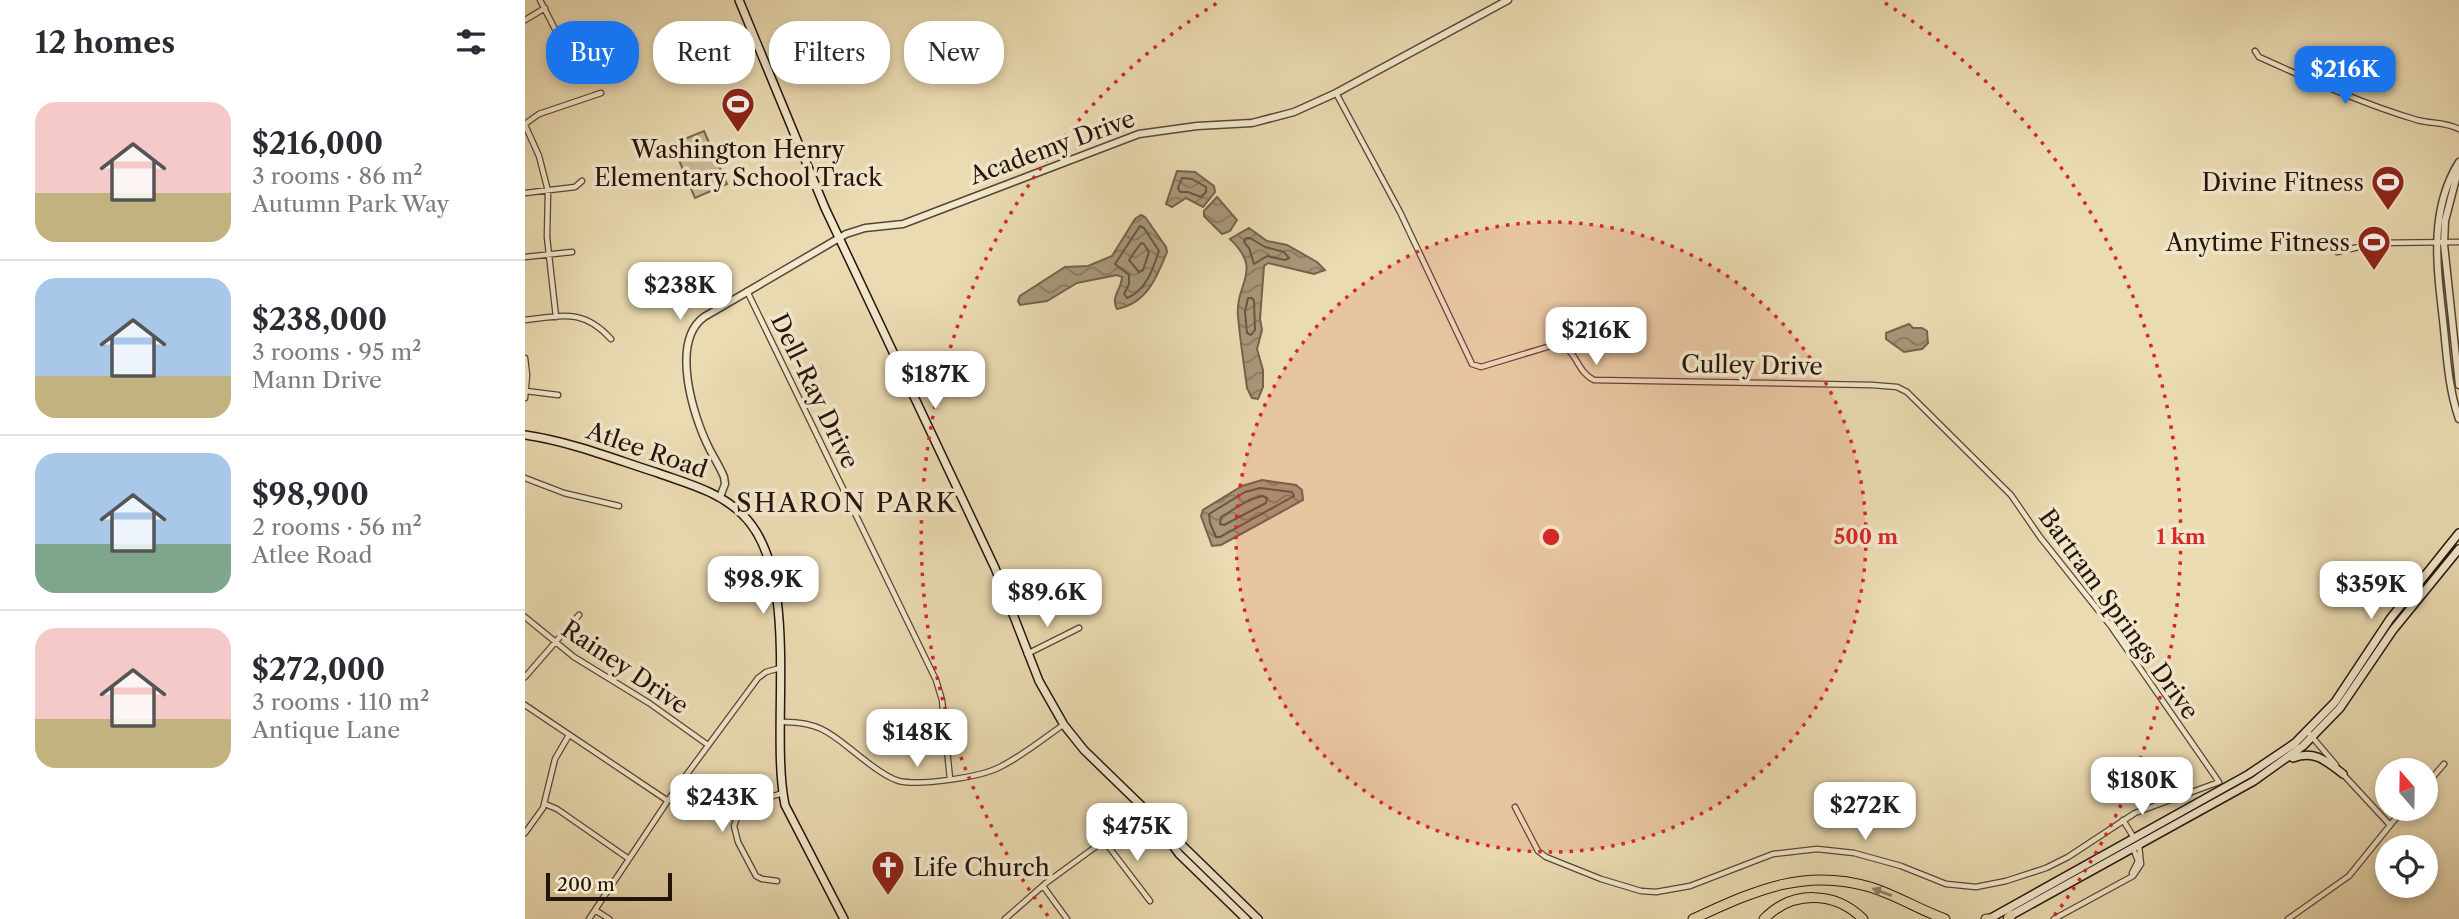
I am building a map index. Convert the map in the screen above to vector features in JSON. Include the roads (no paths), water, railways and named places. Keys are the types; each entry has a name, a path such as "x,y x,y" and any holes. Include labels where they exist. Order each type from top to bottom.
{"highway":[{"path":"1693,919 1761,889 1784,883 1817,880 1842,881 1868,887 1945,919"},
{"path":"1764,919 1786,903 1812,897 1838,902 1863,919"}],"main road":[{"path":"739,0 811,176 995,568 1045,694 1064,725 1084,750 1258,919"},
{"name":"Atlee Road","path":"525,435 577,445 707,490 748,520 760,538 769,557 774,583 781,668 783,793 790,818 844,919"},
{"path":"2008,918 2263,766 2310,734 2395,612 2459,533"},
{"path":"2280,764 2340,708 2405,613 2459,549"},
{"path":"1988,919 2172,826 2299,755 2312,754 2323,758 2343,774"},
{"path":"1148,811 1179,854 1246,919"}],"street":[{"path":"540,0 551,21"},
{"name":"Academy Drive","path":"720,497 725,477 702,430 688,377 686,346 691,330 699,321 839,237 865,228 903,224 1133,135 1163,129 1269,120 1294,112 1336,93 1508,0"},
{"path":"525,20 545,8"},
{"path":"2255,51 2259,57 2375,104 2420,121 2448,124 2459,129"},
{"path":"557,317 546,229 548,191 539,156 525,125 539,114 601,93"},
{"name":"Culley Drive","path":"1336,93 1400,212 1470,361 1475,366 1557,344 1569,349 1583,372 1594,380 1897,387 1907,392 1987,471"},
{"path":"2459,165 2451,175 2444,197 2440,244 2450,383 2459,419"},
{"path":"525,193 575,187 582,181"},
{"path":"2337,252 2376,243 2459,242"},
{"path":"2440,244 2459,385"},
{"path":"525,257 572,251"},
{"name":"Dell-Ray Drive","path":"747,291 936,680 942,700 950,779"},
{"path":"525,320 572,316 587,319 597,324 611,339"},
{"path":"525,358 525,398"},
{"path":"526,390 558,395"},
{"name":"Bartram Springs Drive","path":"1987,471 2011,495 2040,537 2097,607 2219,782 2144,809 2123,820"},
{"path":"525,478 564,494 619,506"},
{"path":"525,677 579,615"},
{"name":"Rainey Drive","path":"525,617 589,667 661,711 708,745"},
{"path":"1027,654 1079,628"},
{"path":"589,919 668,801 758,678 771,669 781,668"},
{"path":"525,705 668,801"},
{"path":"782,722 806,722 820,727 896,780 911,782 980,775 998,769 1064,725"},
{"path":"2310,734 2391,825"},
{"path":"525,833 545,804 555,759 569,735"},
{"path":"2438,771 2444,764"},
{"path":"777,881 756,876 738,842 734,827 739,812 747,804 783,793"},
{"path":"545,804 557,809 629,859"},
{"path":"1515,807 1534,844 1546,857 1601,879 1648,892 1689,886 1773,854 1817,849 1847,851 1875,858 1946,884 1985,886 2029,874 2058,862 2123,820 2138,861 2133,872 2054,919"},
{"path":"1005,919 1044,886 1105,842 1125,833 1148,811"},
{"path":"2288,919 2349,876 2394,821"},
{"path":"1105,842 1150,901"},
{"path":"1044,886 1067,919"},
{"path":"595,910 608,919"}],"water":[{"path":"1177,171 1195,172 1214,186 1215,192 1203,207 1186,198 1172,207 1166,204"},
{"path":"1217,197 1237,220 1230,231 1222,234 1204,216 1204,211"},
{"path":"1141,215 1145,217 1167,252 1155,279 1136,301 1117,309 1115,301 1122,277 1117,275 1077,283 1047,301 1020,305 1020,296 1065,267 1088,266 1112,256 1135,219"},
{"path":"1249,228 1267,241 1287,245 1317,262 1325,270 1314,274 1268,263 1264,266 1260,319 1262,330 1257,349 1263,370 1263,387 1258,399 1252,398 1247,388 1238,316 1247,269 1240,250 1230,239"},
{"path":"1909,324 1913,328 1927,331 1928,343 1922,349 1904,352 1886,339 1886,333"},
{"path":"1262,480 1296,485 1302,490 1303,500 1221,545 1212,546 1201,516 1203,510 1242,486"}],"place":[{"name":"Washington Henry Elementary School Track","path":"738,134"},
{"name":"Divine Fitness","path":"2388,212"},
{"name":"Anytime Fitness","path":"2374,272"},
{"name":"Life Church","path":"888,897"}],"district":[{"name":"SHARON PARK","path":"847,503"}]}
